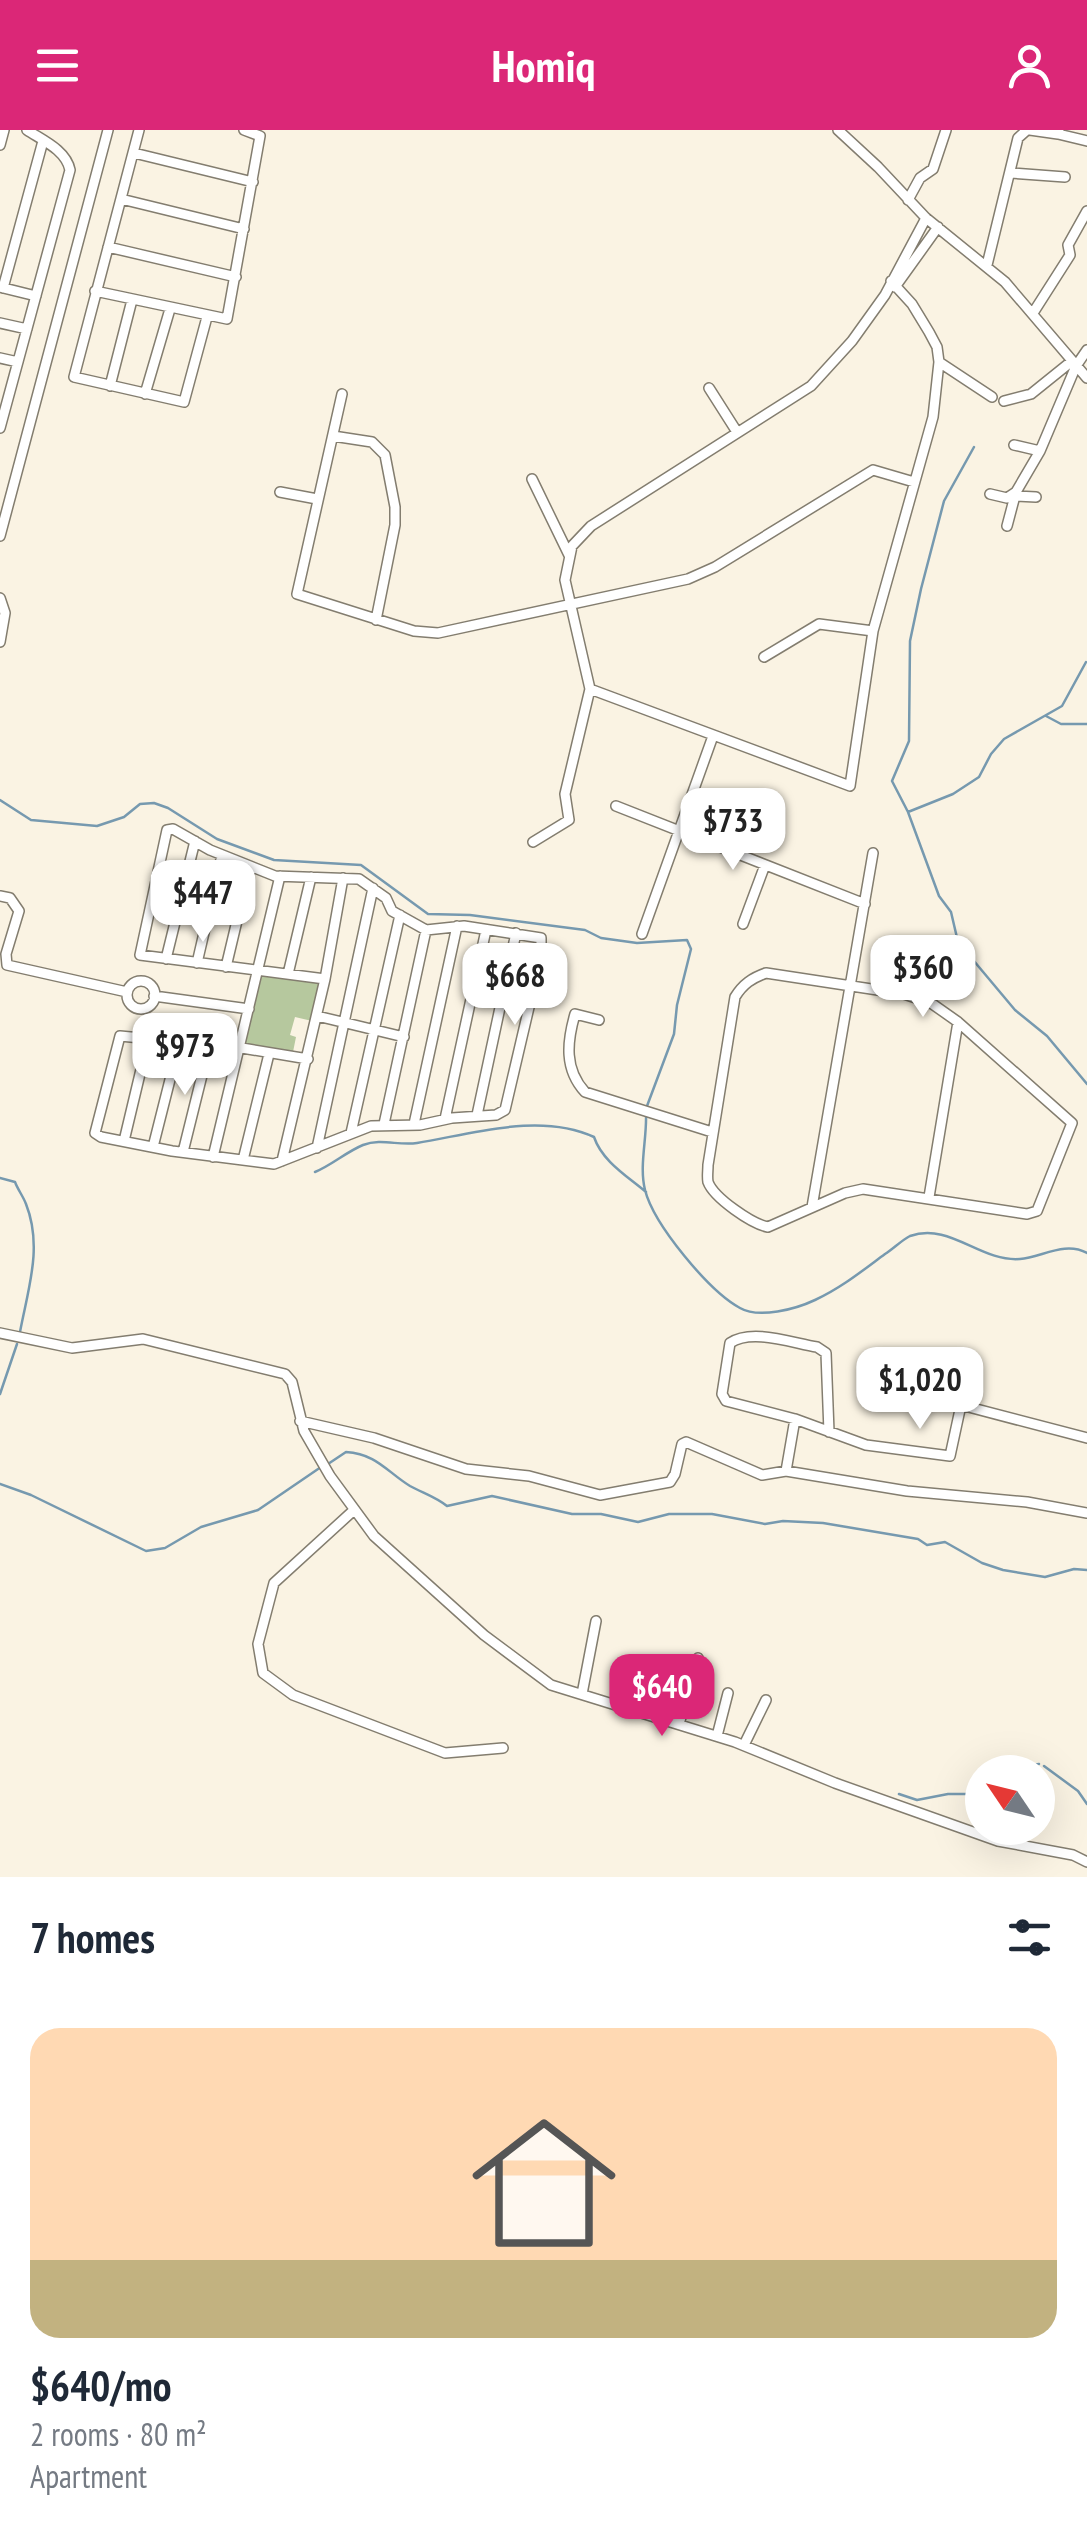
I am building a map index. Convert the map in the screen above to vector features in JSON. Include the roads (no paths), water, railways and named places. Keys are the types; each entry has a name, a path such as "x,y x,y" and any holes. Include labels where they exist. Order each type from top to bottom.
{"street":[{"path":"0,145 4,130"},
{"path":"1,428 5,394 18,362 70,170 68,161 26,130"},
{"path":"1,530 108,130"},
{"path":"139,130 74,375 180,402 186,400 207,316"},
{"path":"95,292 224,320 228,317 260,136 244,130"},
{"path":"838,130 926,218 986,265 1033,313 1087,378"},
{"path":"908,200 920,178 933,169 946,130"},
{"path":"986,265 1018,138 1029,130 1087,140"},
{"path":"36,296 1,287 43,141"},
{"path":"134,153 253,182"},
{"path":"1011,173 1064,177"},
{"path":"121,199 244,229"},
{"path":"1033,313 1070,255 1068,245 1087,211"},
{"path":"894,283 926,218"},
{"path":"533,842 569,820 565,794 590,689 565,580 572,546 591,526 812,386 938,227"},
{"path":"108,247 236,277"},
{"path":"590,689 850,786 873,631 933,417 939,362 929,332 894,283"},
{"path":"110,386 132,300"},
{"path":"145,394 170,309"},
{"path":"0,324 27,330"},
{"path":"1004,401 1030,394 1087,350"},
{"path":"0,358 18,362"},
{"path":"939,362 992,398"},
{"path":"1008,526 1016,494 1040,452 1074,363"},
{"path":"710,388 737,432"},
{"path":"342,394 297,594 414,631 438,633 688,578 715,567 873,470 914,482"},
{"path":"333,436 372,442 385,455 395,524 376,620"},
{"path":"1014,445 1040,452"},
{"path":"532,480 570,555"},
{"path":"280,492 318,499"},
{"path":"990,494 1036,497"},
{"path":"0,598 5,613 0,642"},
{"path":"764,658 819,624 873,631"},
{"path":"642,934 713,736"},
{"path":"616,806 865,904"},
{"path":"308,1058 150,1036 120,1036 96,1133 153,1148 271,1164 384,1124 496,1115 505,1110 541,956 541,938 458,926 426,930 390,909 386,898 359,879 280,876 222,855 173,829 167,830 140,954 145,958 326,978"},
{"path":"166,959 196,841"},
{"path":"812,1206 873,853"},
{"path":"197,963 222,855"},
{"path":"742,924 765,864"},
{"path":"226,967 250,866"},
{"path":"212,1156 280,876"},
{"path":"288,974 311,877"},
{"path":"282,1161 326,978 343,878"},
{"path":"317,1148 374,888"},
{"path":"0,896 10,898 19,910 6,964 127,992"},
{"path":"351,1133 400,916"},
{"path":"414,1124 458,926"},
{"path":"384,1124 426,930"},
{"path":"445,1119 486,930"},
{"path":"477,1116 516,932"},
{"path":"766,974 852,985 918,996 958,1022 1072,1123 1032,1214 864,1189 812,1206 768,1227 755,1225 718,1196 708,1182 712,1132 735,997 740,988 766,974"},
{"path":"144,982 151,986 154,996 147,1007 138,1009 130,1005 127,992 133,983 144,982"},
{"path":"154,996 249,1008"},
{"path":"599,1020 575,1014 566,1043 576,1082 586,1092 712,1132"},
{"path":"317,1016 404,1037"},
{"path":"929,1197 958,1022"},
{"path":"124,1141 150,1036"},
{"path":"153,1148 180,1040"},
{"path":"183,1152 210,1044"},
{"path":"243,1160 270,1054"},
{"path":"0,1333 72,1348 143,1339 286,1374 292,1382 300,1421 318,1456 374,1536 484,1635 551,1685 744,1745 835,1783 998,1841 1072,1855 1087,1862"},
{"path":"829,1432 826,1353 818,1346 748,1336 730,1343 722,1394 726,1401 796,1420 866,1446 950,1456 961,1406 1087,1438"},
{"path":"786,1472 796,1420"},
{"path":"300,1421 374,1438 466,1468 529,1476 600,1495 670,1482 686,1442 762,1475 786,1472 1087,1513"},
{"path":"354,1510 274,1583 258,1644 262,1673 293,1695 444,1753 504,1748"},
{"path":"582,1694 596,1621"},
{"path":"679,1724 698,1658"},
{"path":"718,1736 728,1693"},
{"path":"744,1745 766,1700"}],"waterway":[{"path":"974,447 944,501 921,589 910,641 909,741 892,781 908,812 939,896 951,912 958,942 1015,1010 1047,1036 1087,1084"},
{"path":"908,812 953,794 979,777 1004,739 1062,706 1086,662"},
{"path":"1046,716 1061,724 1087,724"},
{"path":"0,800 31,820 97,826 124,817 140,804 154,803 217,839 274,860 361,865 428,914 470,915 585,930 601,938 637,943 687,940 691,949 674,1034 647,1106"},
{"path":"646,1114 643,1172 650,1204 699,1272 727,1299 748,1311 778,1312 815,1300 910,1236 925,1233 952,1238 1005,1258 1028,1258 1062,1249 1087,1253"},
{"path":"315,1172 370,1143 410,1144 506,1127 551,1126 594,1137 609,1161 646,1192"},
{"path":"0,1178 15,1182 31,1220 34,1252 20,1332"},
{"path":"0,1394 17,1344"},
{"path":"328,1464 346,1452 366,1456 447,1506 492,1496 572,1514 601,1514 638,1522 669,1514 712,1514 765,1524 823,1523 918,1539 927,1545 945,1542 1003,1570 1045,1577 1074,1569 1087,1570"},
{"path":"0,1484 146,1551 165,1548 201,1527 258,1510 321,1467"},
{"path":"1055,1774 1078,1791 1087,1804"},
{"path":"899,1794 917,1800 965,1794"}]}
